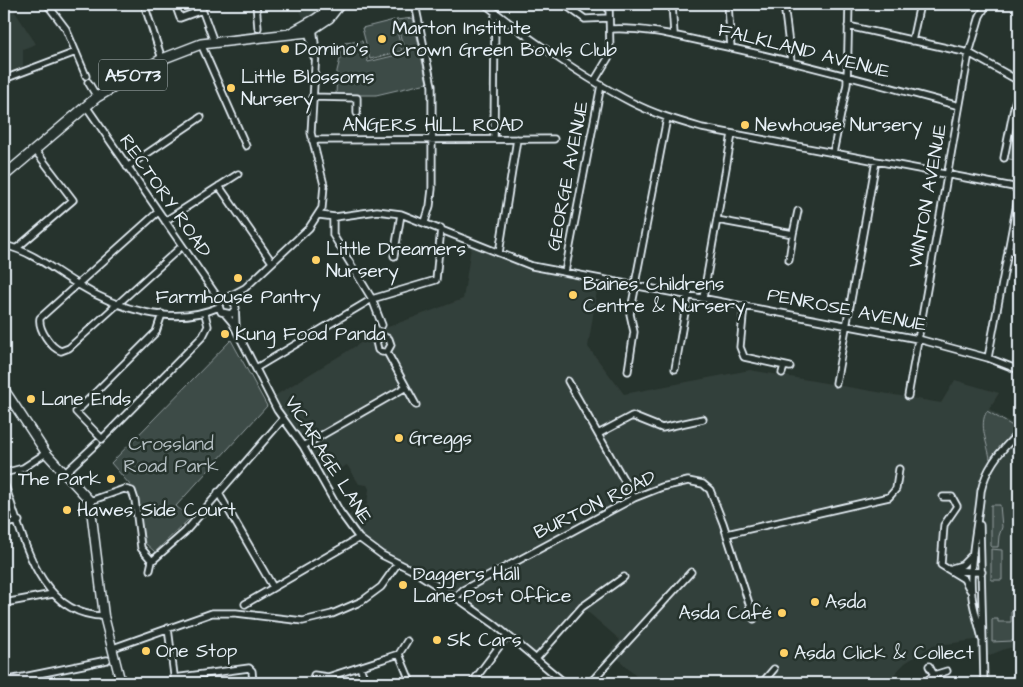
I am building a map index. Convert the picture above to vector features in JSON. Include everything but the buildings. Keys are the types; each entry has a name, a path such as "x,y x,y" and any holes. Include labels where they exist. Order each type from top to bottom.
{"highway":[{"path":"310,27 329,18 338,4"},
{"name":"A5073","path":"4,176 97,97 162,59 201,44 289,34 310,27"}],"main road":[{"path":"4,392 46,453 90,501 104,616 114,648 121,683"}],"street":[{"path":"50,4 66,29 87,79 97,97"},
{"path":"144,4 162,59"},
{"path":"175,4 180,18 201,7 214,42"},
{"path":"256,4 258,28"},
{"path":"415,4 432,86 432,191 425,222"},
{"path":"485,4 602,85 632,102 667,118 732,134 1019,188"},
{"path":"564,4 584,19 610,18"},
{"path":"595,80 610,55 608,4"},
{"path":"672,4 674,34"},
{"path":"728,4 731,48"},
{"path":"784,4 791,61"},
{"path":"833,153 847,84 849,4"},
{"path":"912,42 920,4"},
{"name":"WINTON AVENUE","path":"908,396 969,53 980,16 987,4"},
{"path":"494,138 495,12"},
{"path":"848,26 912,42 969,53 1019,81"},
{"name":"VICARAGE LANE","path":"310,27 316,52 314,57 310,122 312,140 325,193 319,216 309,228 245,288 222,303 226,315 283,418 303,446 340,512 359,538 456,597 565,683"},
{"name":"FALKLAND AVENUE","path":"610,29 639,28 674,34 791,61 959,106"},
{"path":"201,44 246,146"},
{"path":"4,79 76,52"},
{"name":"GEORGE AVENUE","path":"565,272 602,85"},
{"path":"1004,158 1015,103 1019,93"},
{"path":"312,97 357,98 357,113"},
{"name":"RECTORY ROAD","path":"86,106 181,247 222,303"},
{"path":"127,167 201,117"},
{"path":"628,371 634,332 630,314 667,118"},
{"path":"703,298 732,134"},
{"path":"499,253 517,139"},
{"name":"ANGERS HILL ROAD","path":"312,140 554,139"},
{"path":"17,248 73,200 34,150"},
{"path":"836,383 876,161"},
{"path":"165,221 238,174"},
{"path":"219,186 272,262"},
{"path":"988,358 1019,193"},
{"path":"789,260 798,211"},
{"path":"158,212 55,303 39,321 54,348 61,351 66,350 119,305 181,247"},
{"name":"PENROSE AVENUE","path":"319,216 332,217 364,212 401,214 441,228 532,266 918,339 988,358 1019,370"},
{"path":"394,256 401,214"},
{"path":"332,217 333,235 372,298 382,325"},
{"path":"717,220 793,234"},
{"path":"256,368 372,298 436,280 441,228"},
{"path":"4,245 17,248 41,259 76,284 119,305 162,314 204,314 231,299 236,307"},
{"path":"1008,250 1019,252"},
{"name":"VICARAGE LANE","path":"226,315 233,313 245,288"},
{"path":"675,369 688,295"},
{"path":"744,306 741,352 747,358 787,366 782,373"},
{"name":"VICARAGE LANE","path":"236,307 237,333"},
{"path":"99,441 76,412 156,332 162,314"},
{"path":"65,473 207,331 208,320 204,314"},
{"path":"387,352 416,405"},
{"path":"568,381 634,498"},
{"path":"303,446 406,387"},
{"path":"598,434 632,416 662,428 703,419"},
{"path":"150,570 152,561 185,532 283,418"},
{"path":"972,597 973,554 980,516 983,484 997,458 1008,443 1019,434"},
{"path":"4,473 23,468 46,453"},
{"path":"727,534 888,497 896,489 899,469"},
{"name":"BURTON ROAD","path":"456,597 463,590 634,498 678,483 693,480 703,484 710,490 727,534 754,619"},
{"path":"4,483 36,569 53,594 78,611 104,616"},
{"path":"90,501 124,489 132,491 135,500 140,542 152,561"},
{"path":"218,492 273,587"},
{"path":"943,498 952,497 957,506 946,520 942,531 941,561 945,569 967,582 982,639"},
{"path":"980,516 984,683"},
{"path":"4,524 19,521"},
{"path":"245,604 359,538"},
{"path":"945,569 960,566 973,554"},
{"path":"114,648 212,613 236,613 303,621 332,614 362,601 381,587 398,563"},
{"path":"945,569 982,574"},
{"path":"590,683 691,572"},
{"path":"952,573 972,573"},
{"path":"536,659 582,607 624,577"},
{"path":"4,603 53,594"},
{"path":"168,628 175,681 249,668 252,670 253,683"},
{"path":"472,683 507,636"},
{"path":"314,675 328,677 399,654 407,641"},
{"path":"399,654 411,683"},
{"path":"4,681 107,660"},
{"path":"930,666 934,675"},
{"path":"360,667 366,683"},
{"path":"762,683 774,669"},
{"path":"924,683 934,675 946,672"}],"shaded area":[{"path":"4,4 10,4 36,44 23,49 23,72 4,79"},
{"path":"297,4 337,4 306,24"},
{"path":"472,241 532,266 599,278 588,347 624,394 750,370 941,403 955,380 999,393 989,409 1019,428 1019,646 1005,649 983,658 982,639 932,646 905,663 886,683 643,683 610,651 620,640 582,607 536,659 494,624 368,546 344,518 367,504 369,489 367,485 359,484 347,465 321,480 271,398 385,328 463,299","holes":["980,519 982,636 972,597 973,554"]}],"green space":[{"path":"413,18 427,83 376,95 336,95 337,71 344,43 362,41 368,62 405,53 396,20"},
{"name":"Marton Institute Crown Green Bowls Club","path":"394,20 402,51 370,59 362,28"},
{"path":"1019,93 1019,161 1004,158"},
{"name":"Crossland Road Park","path":"231,340 267,406 176,506 190,518 155,552 145,543 136,492 111,463"},
{"path":"987,411 1016,428 990,459 983,428 984,416"},
{"path":"991,505 1000,505 1002,527 998,547 991,547"},
{"path":"991,549 1002,550 1002,580 991,580"},
{"path":"1014,609 1019,610 1019,621 1017,620 1019,637 1012,641 992,642 992,619 998,619 998,622 1011,622 1011,611"}],"place":[{"name":"Marton Institute Crown Green Bowls Club","path":"382,39"},
{"name":"Domino's","path":"285,49"},
{"name":"Little Blossoms Nursery","path":"231,88"},
{"name":"Newhouse Nursery","path":"745,125"},
{"name":"Little Dreamers Nursery","path":"316,260"},
{"name":"Farmhouse Pantry","path":"238,278"},
{"name":"Baines Childrens Centre & Nursery","path":"573,295"},
{"name":"Kung Food Panda","path":"225,334"},
{"name":"Lane Ends","path":"31,399"},
{"name":"Greggs","path":"399,438"},
{"name":"The Park","path":"111,479"},
{"name":"Hawes Side Court","path":"67,510"},
{"name":"Daggers Hall Lane Post Office","path":"403,585"},
{"name":"Asda","path":"815,602"},
{"name":"Asda Café","path":"782,613"},
{"name":"SK Cars","path":"437,640"},
{"name":"One Stop","path":"146,651"},
{"name":"Asda Click & Collect","path":"784,653"}]}
